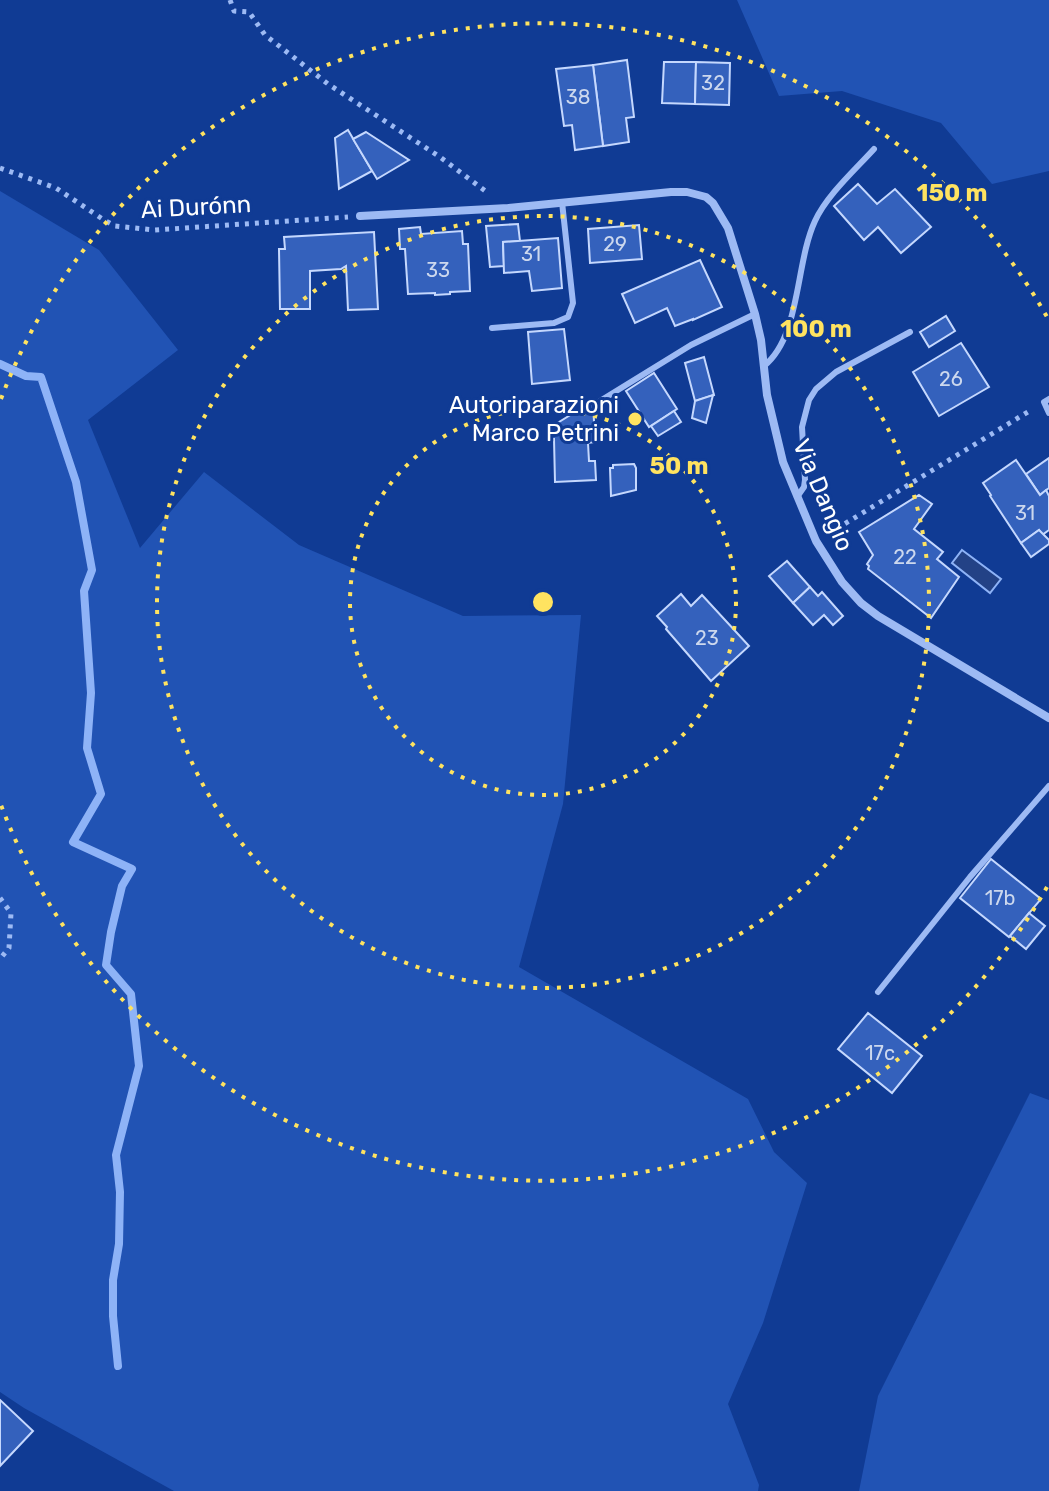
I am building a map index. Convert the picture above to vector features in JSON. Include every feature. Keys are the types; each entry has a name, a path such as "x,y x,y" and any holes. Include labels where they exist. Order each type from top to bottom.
{"street":[{"name":"Via Dangio","path":"360,216 508,208 671,192 706,197 728,228 755,314 767,395 783,462 816,541 842,582 870,610 1049,718"}],"lane":[{"path":"764,366 774,358 784,338 816,219 874,149"},
{"path":"492,328 554,323 568,317 573,303 562,202"},
{"path":"600,401 691,345 755,314"},
{"path":"797,497 805,480 802,427 809,400 816,389 836,372 910,332"},
{"path":"1046,401 1049,413"},
{"path":"878,992 970,877 1049,786"}],"path":[{"path":"230,0 234,11 249,12 265,35 328,84 440,157 508,208"},
{"name":"Ai Durónn","path":"0,168 56,188 104,220 129,228 155,230 360,216"},
{"path":"816,541 1046,401"},
{"path":"0,898 11,913 9,948 0,959"}],"shaded area":[{"path":"737,0 1049,0 1049,171 992,184 941,123 842,91 779,96"},
{"path":"0,191 99,250 178,350 88,420 140,548 204,472 299,545 463,616 581,615 563,804 519,967 748,1099 774,1152 807,1183 763,1323 728,1404 759,1485 758,1491 174,1491 0,1392"},
{"path":"962,550 1001,579 990,593 952,563"},
{"path":"1030,1093 1049,1100 1049,1491 859,1491 878,1396"}],"building":[{"path":"627,60 634,117 626,118 629,142 603,146 593,65"},
{"path":"664,62 696,62 695,104 662,103"},
{"path":"696,62 730,63 729,105 695,104"},
{"path":"593,65 603,146 575,150 572,125 564,126 556,69"},
{"path":"348,130 372,171 339,189 335,138"},
{"path":"366,132 409,160 377,179 353,139"},
{"path":"858,184 877,204 895,189 931,227 901,253 878,227 864,240 834,206"},
{"path":"518,224 520,241 503,242 504,266 490,267 486,226"},
{"path":"639,225 642,259 590,263 588,229"},
{"path":"420,227 421,234 462,231 463,244 468,244 470,291 408,294 405,249 400,249 399,229"},
{"path":"374,232 378,309 348,310 346,266 310,271 310,309 280,309 279,249 285,249 284,237"},
{"path":"558,238 562,288 532,291 529,271 504,273 503,242"},
{"path":"700,260 722,307 675,326 667,308 635,323 622,294"},
{"path":"946,316 955,331 929,347 920,332"},
{"path":"564,329 570,380 532,384 528,332"},
{"path":"961,343 989,387 939,416 913,372"},
{"path":"704,357 714,395 695,401 685,363"},
{"path":"654,373 677,409 649,427 626,391"},
{"path":"713,395 706,423 692,418 695,401"},
{"path":"593,401 595,442 588,443 589,461 595,461 596,480 555,482 551,427"},
{"path":"674,411 681,422 658,436 651,426"},
{"path":"1049,458 1049,488 1040,495 1026,474"},
{"path":"1016,460 1040,495 1046,490 1049,496 1049,530 1042,535 1039,530 1021,543 983,483"},
{"path":"634,464 636,490 611,496 610,468 613,465"},
{"path":"919,495 932,504 914,529 943,552 937,559 959,577 931,618 868,569 867,564 873,555 859,532"},
{"path":"1039,530 1049,544 1031,557 1021,543"},
{"path":"787,561 810,587 793,603 769,576"},
{"path":"810,587 818,596 822,592 843,616 833,625 824,615 813,625 793,603"},
{"path":"681,594 691,606 702,595 749,646 711,681 657,616"},
{"path":"991,859 1041,899 1009,937 960,898"},
{"path":"1029,913 1045,926 1026,949 1010,936"},
{"path":"868,1013 922,1056 892,1093 838,1049"},
{"path":"0,1400 33,1431 0,1466"}],"waterway":[{"path":"0,364 26,376 41,377 76,482 92,570 84,591 91,693 87,748 101,794 73,842 132,869 122,886 106,965 131,994 139,1066 116,1155 120,1192 113,1316 118,1366"}],"place":[{"name":"Autoriparazioni Marco Petrini","path":"635,419"}]}
